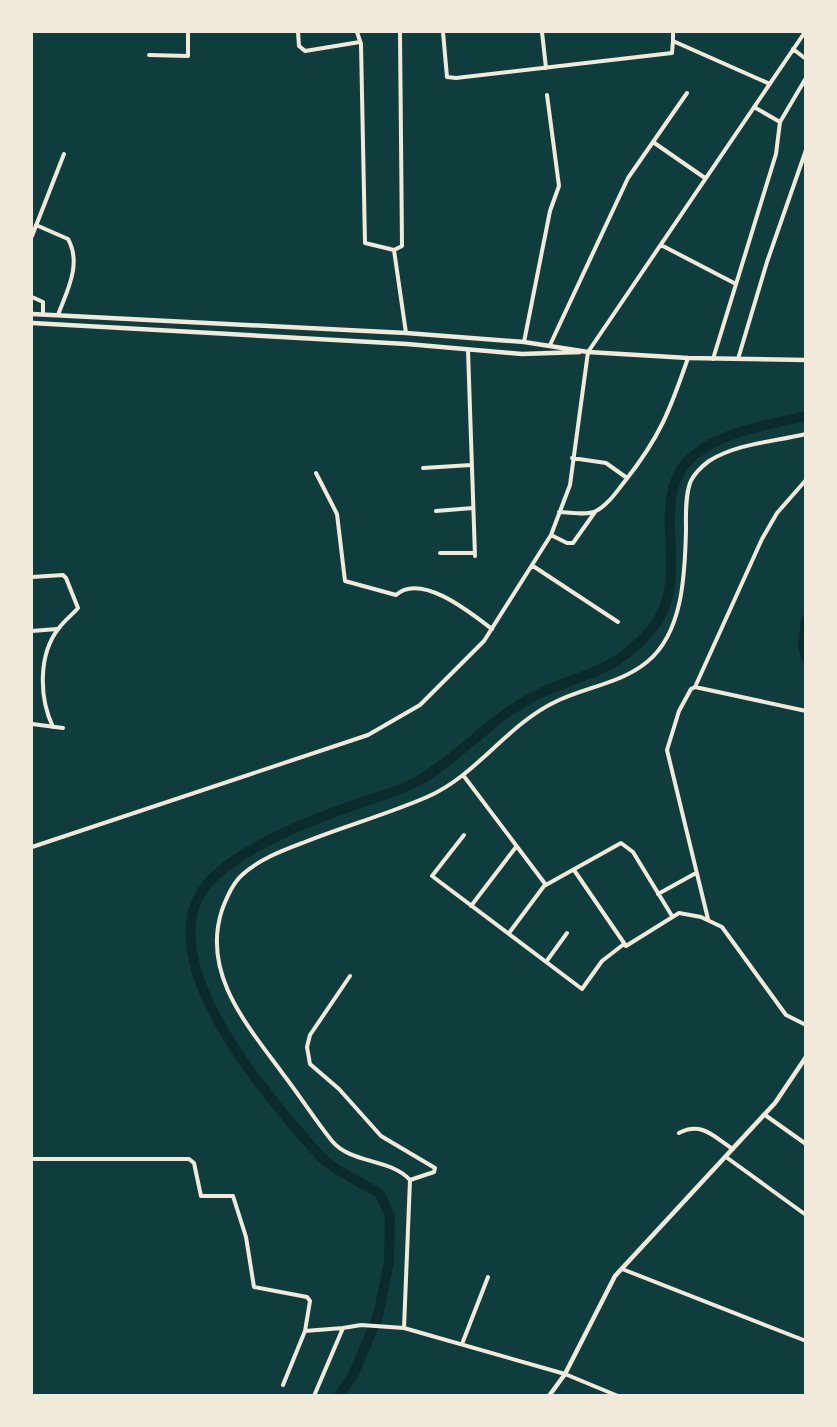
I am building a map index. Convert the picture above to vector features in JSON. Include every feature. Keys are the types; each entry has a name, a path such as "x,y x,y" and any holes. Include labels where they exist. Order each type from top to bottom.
{"main road":[{"path":"32,314 406,333 524,342 588,352"},
{"path":"32,323 522,354 588,352 713,359 806,360"},
{"path":"549,1395 565,1374 607,1289 622,1269 765,1114 806,1057"}],"street":[{"path":"148,55 188,56 188,32"},
{"path":"298,32 299,46 304,51 360,42"},
{"path":"357,32 360,42 365,243 394,250 402,246 400,32"},
{"path":"443,32 447,77 672,53 673,32"},
{"path":"542,32 546,68"},
{"path":"32,847 368,735 420,705 484,641 551,536 570,485 588,352 805,32"},
{"path":"673,41 770,84"},
{"path":"793,49 806,59"},
{"path":"713,359 776,154 780,122 806,78"},
{"path":"550,345 628,178 687,93"},
{"path":"524,342 550,211 559,186 546,95"},
{"path":"754,107 780,122"},
{"path":"653,142 705,178"},
{"path":"738,359 767,262 806,150"},
{"path":"32,236 64,154"},
{"path":"36,225 68,239 75,253 75,264 58,315"},
{"path":"661,244 736,284"},
{"path":"394,250 406,333"},
{"path":"32,297 43,302 44,314"},
{"path":"440,553 475,554 468,350"},
{"path":"551,536 567,543 573,543 596,511 611,499 649,450 667,418 688,358"},
{"path":"410,1180 392,1168 339,1148 242,1017 222,980 215,953 216,928 225,901 241,875 275,854 429,796 463,775 506,737 553,702 629,675 649,660 671,631 681,594 685,560 686,503 690,483 694,476 710,461 743,446 806,434"},
{"path":"572,458 606,463 627,478"},
{"path":"423,468 471,465"},
{"path":"316,473 337,514 345,581 396,595 402,589 411,588 451,598 492,629"},
{"path":"708,920 667,750 679,711 691,689 695,687 762,539 777,513 806,480"},
{"path":"436,511 473,508"},
{"path":"559,512 596,511"},
{"path":"533,566 618,622"},
{"path":"32,577 63,575 78,608 58,629 50,643 43,668 44,693 53,727"},
{"path":"32,631 58,629"},
{"path":"695,687 806,711"},
{"path":"32,724 63,728"},
{"path":"463,775 546,885"},
{"path":"464,835 432,876 582,989 602,961 624,944 626,946 672,916 690,914 722,927 786,1015 806,1025"},
{"path":"509,933 546,885 616,845 625,843 672,916"},
{"path":"471,906 516,847"},
{"path":"574,870 624,944"},
{"path":"658,894 696,873"},
{"path":"546,962 567,933"},
{"path":"350,976 310,1035 307,1047 309,1062 339,1089 381,1136 435,1168 434,1172 410,1180"},
{"path":"765,1114 806,1144"},
{"path":"679,1132 691,1127 700,1128 734,1149"},
{"path":"726,1157 806,1215"},
{"path":"32,1159 189,1160 194,1163 201,1196 233,1196 246,1238 254,1287 307,1298 310,1301 305,1331 283,1385"},
{"path":"401,1328 410,1180"},
{"path":"622,1269 806,1341"},
{"path":"462,1344 488,1277"},
{"path":"305,1331 361,1325 401,1328 565,1374 605,1393 618,1395"},
{"path":"314,1395 343,1328"}],"waterway":[{"path":"339,1396 354,1373 378,1316 389,1262 390,1216 380,1194 333,1167 319,1155 275,1103 227,1036 207,1000 195,964 191,929 198,898 219,872 248,852 279,835 339,810 410,785 446,762 516,707 544,692 610,665 622,657 646,635 664,608 671,568 670,505 674,485 683,467 698,452 722,438 749,429 806,416"},
{"path":"806,620 803,645 806,658"}]}
